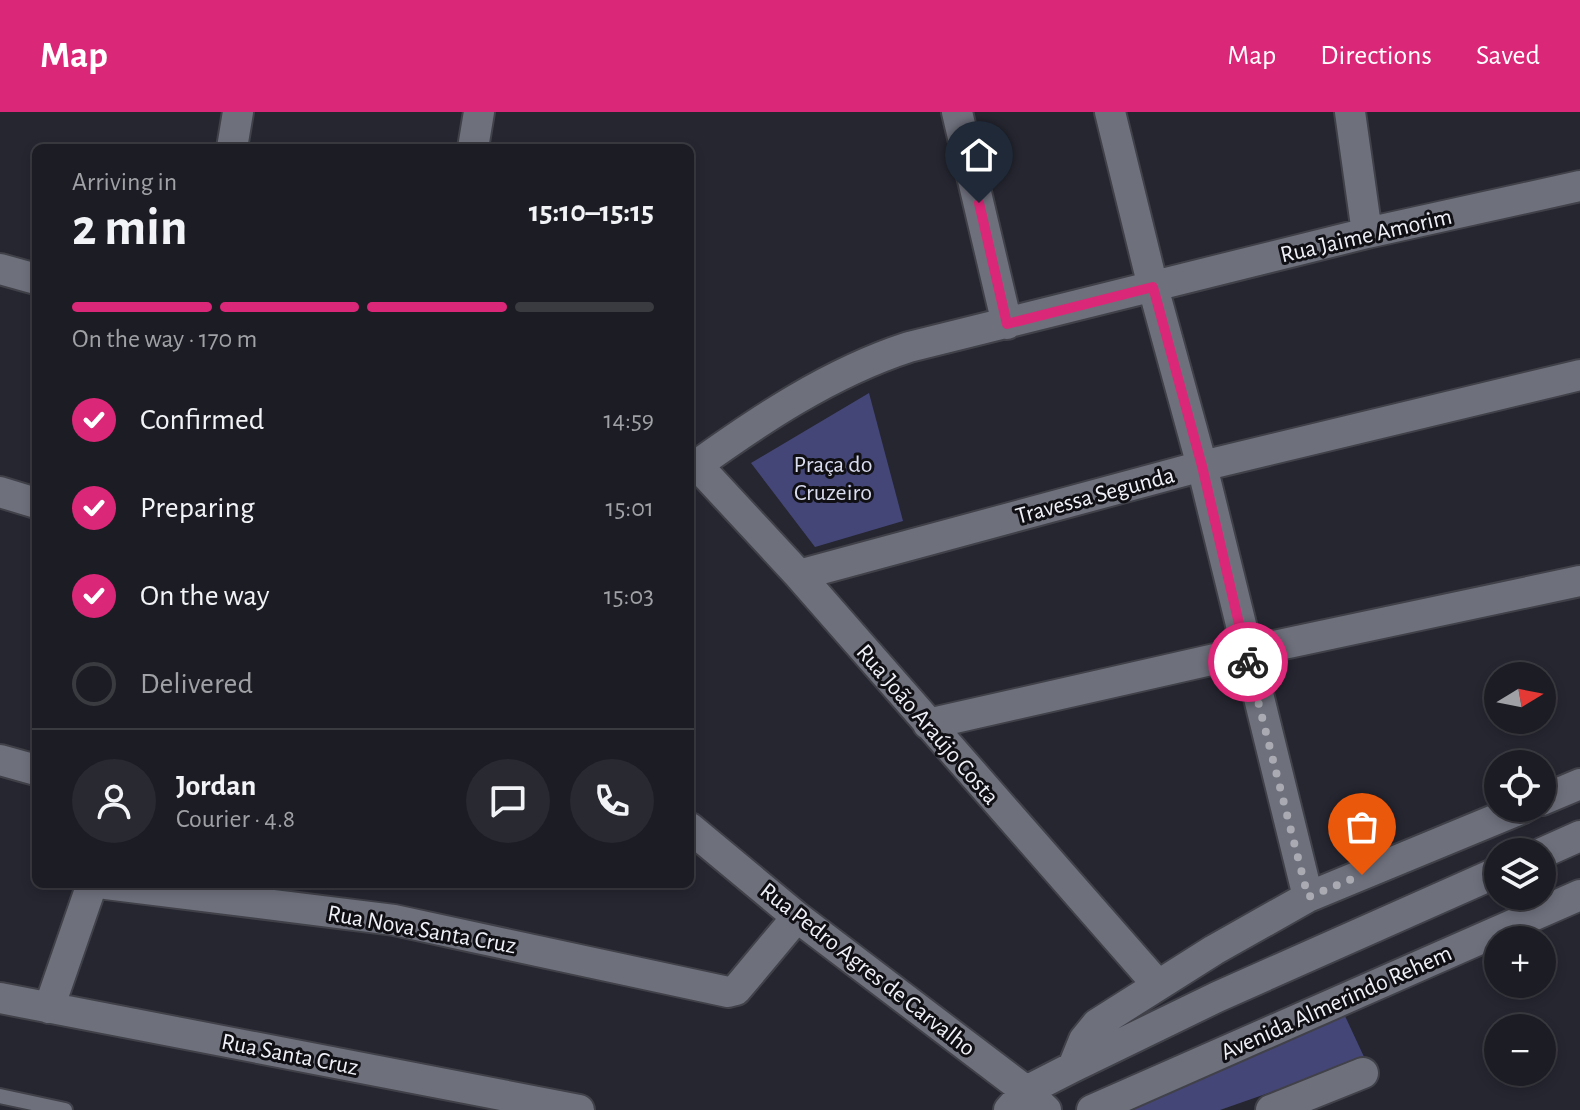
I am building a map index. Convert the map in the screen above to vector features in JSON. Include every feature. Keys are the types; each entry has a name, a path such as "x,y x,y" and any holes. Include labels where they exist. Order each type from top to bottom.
{"street":[{"path":"233,144 238,112"},
{"path":"474,144 479,112"},
{"path":"957,112 1007,324"},
{"path":"1110,112 1153,287 1202,466 1308,897"},
{"path":"1350,112 1367,233"},
{"name":"Rua Jaime Amorim","path":"694,467 815,387 844,372 909,347 1367,233 1580,186"},
{"path":"0,269 32,278"},
{"name":"Travessa Segunda","path":"799,575 1202,466 1580,375"},
{"name":"Rua João Araújo Costa","path":"694,469 799,575 1157,984"},
{"path":"0,492 32,502"},
{"path":"928,724 1580,581"},
{"path":"0,760 32,769"},
{"path":"1556,794 1580,784"},
{"path":"1073,1067 1089,1031 1157,984 1308,897 1489,822"},
{"name":"Rua Pedro Agres de Carvalho","path":"694,831 1027,1104"},
{"path":"1556,847 1580,836"},
{"path":"1027,1104 1073,1067 1217,997 1484,878"},
{"path":"49,1008 91,888"},
{"name":"Rua Nova Santa Cruz","path":"138,888 394,920 734,991 797,917"},
{"name":"Avenida Almerindo Rehem","path":"1092,1110 1580,895"},
{"name":"Rua Santa Cruz","path":"0,998 579,1110"},
{"path":"1271,1110 1363,1073"}],"lane":[{"path":"0,1096 65,1110"}],"green space":[{"name":"Praça do Cruzeiro","path":"869,393 903,521 815,547 751,463"},
{"path":"1345,1016 1365,1059 1220,1110 1125,1110"}],"way so far":[{"path":"1248,662 1308,897 1362,875"}],"route":[{"path":"979,203 1007,324 1153,287 1202,466 1248,662"}]}
